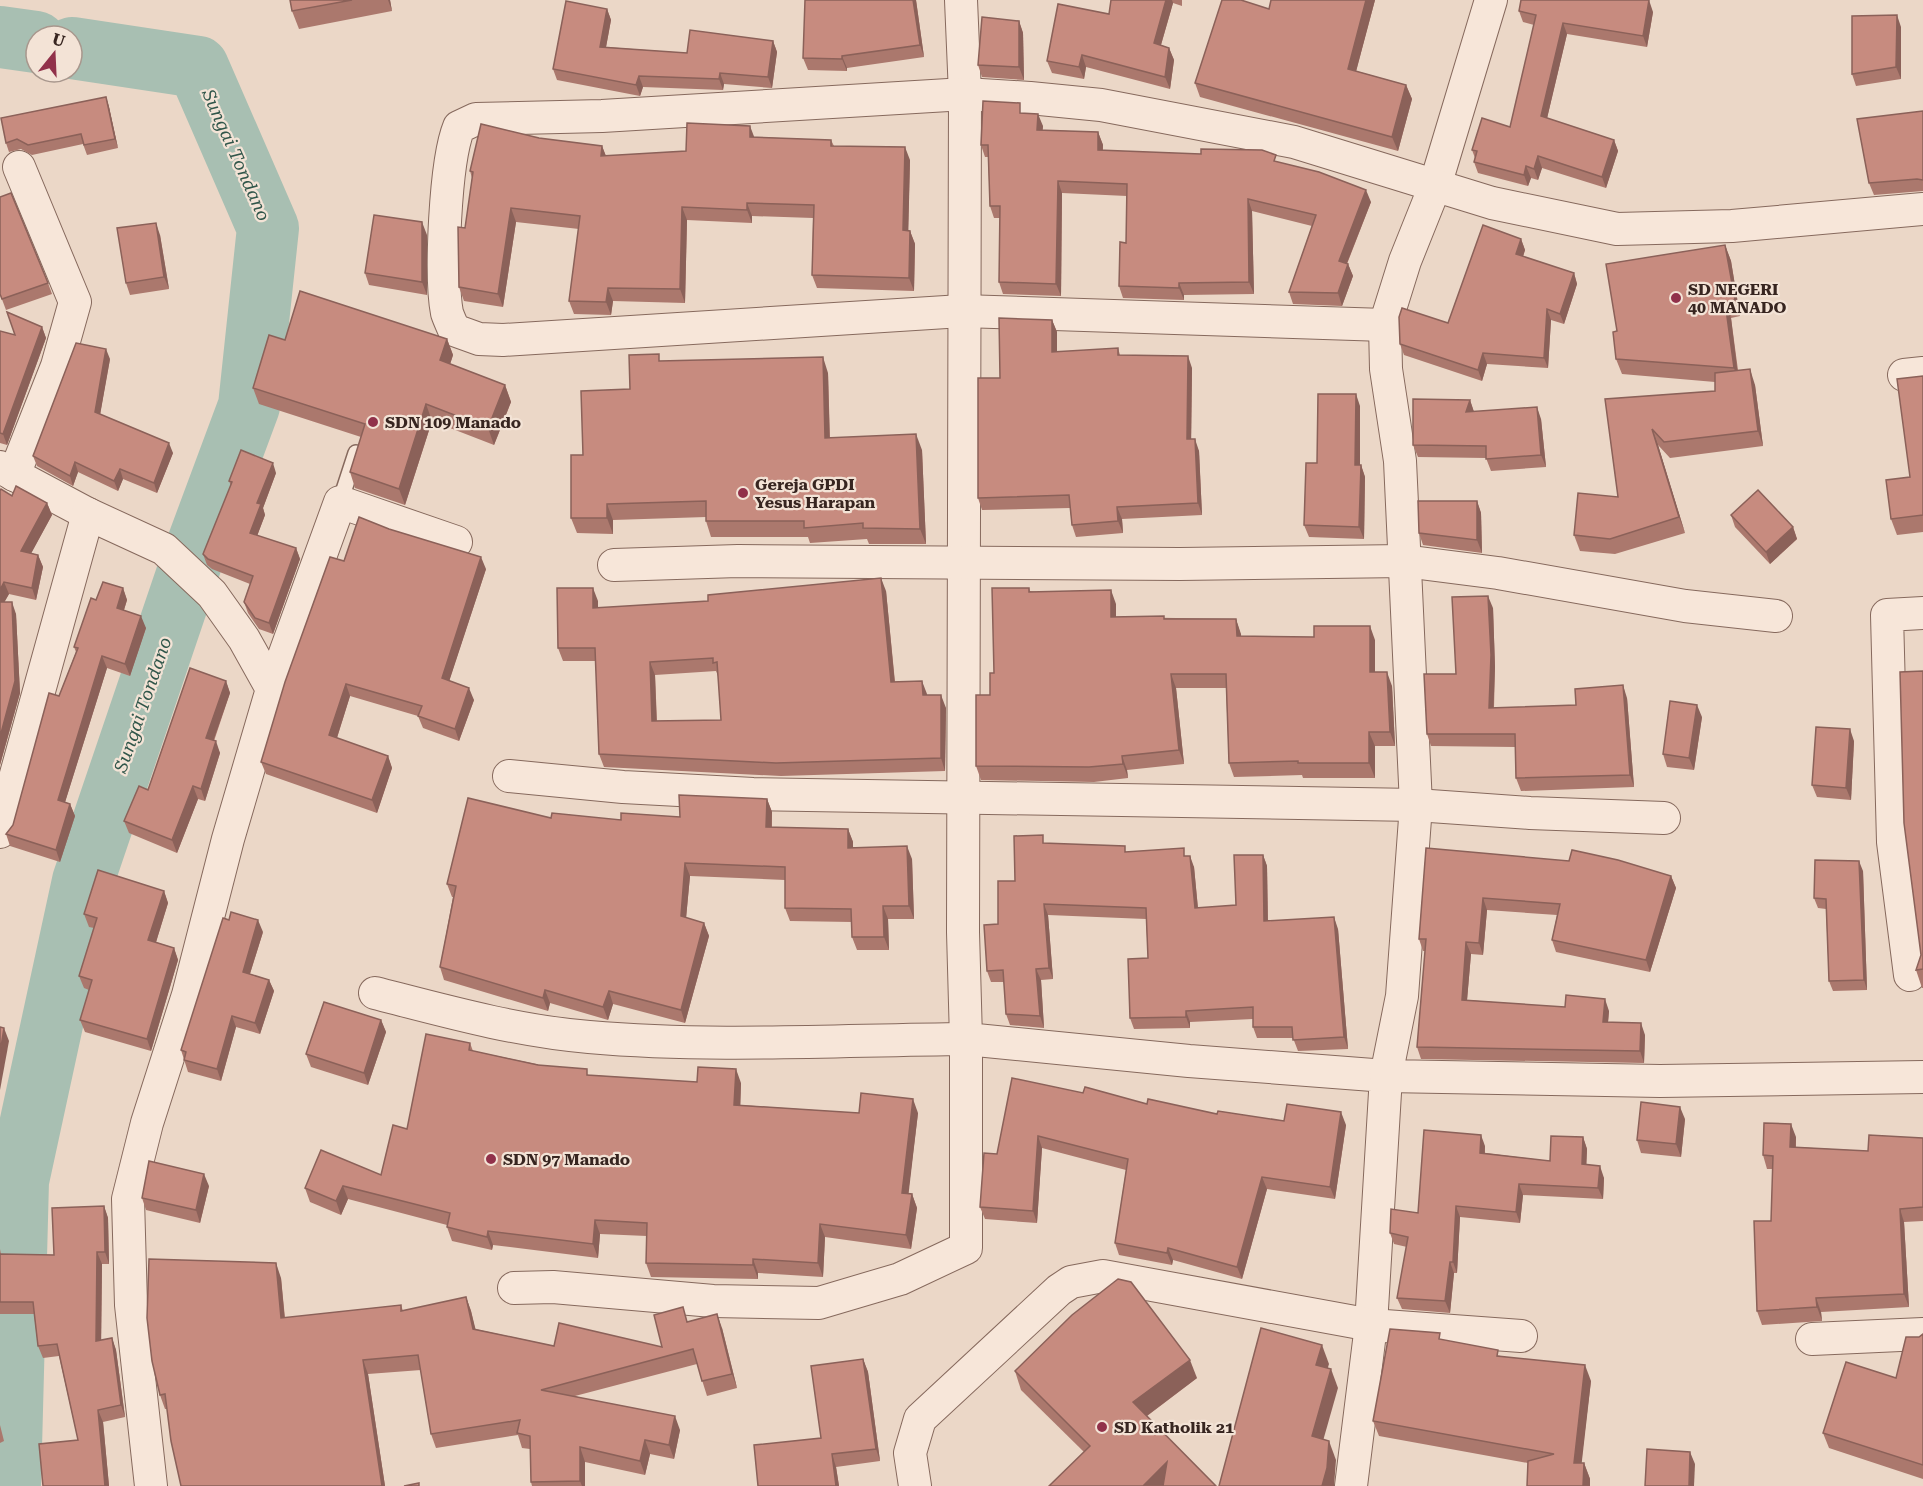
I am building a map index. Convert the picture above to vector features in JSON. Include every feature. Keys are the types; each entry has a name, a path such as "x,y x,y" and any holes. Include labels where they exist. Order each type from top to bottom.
{"street":[{"path":"514,1288 553,1287 713,1301 819,1303 900,1279 966,1248 962,311 965,94 961,0"},
{"path":"1351,1486 1371,1325 1386,1076 1402,996 1416,805 1400,461 1386,369 1385,324 1435,186 1491,0"},
{"path":"1385,324 962,311 503,340 479,339 454,330 447,312 445,257 450,160 459,127 476,119 602,116 965,94 1101,105 1294,142 1492,203 1617,229 1732,226 1923,209"},
{"path":"19,167 75,302 57,366 7,471 87,514 164,549 213,594 244,639 272,689"},
{"path":"151,1486 131,1305 128,1198 147,1123 188,995 228,839 272,689 340,502 456,542"},
{"path":"0,832 87,514"},
{"path":"614,565 738,561 1180,564 1404,561 1498,573 1685,606 1776,616"},
{"path":"1910,975 1893,842 1887,615 1923,613"},
{"path":"509,776 623,787 753,794 1416,805 1530,813 1664,818"},
{"path":"375,993 490,1022 587,1037 711,1045 966,1039 1189,1061 1386,1076 1660,1081 1923,1077"},
{"path":"915,1486 910,1453 920,1419 1059,1290 1071,1282 1104,1276 1371,1325 1521,1336"},
{"path":"1812,1339 1923,1334"}],"lane":[{"path":"340,502 358,447"}],"building":[{"path":"290,0 352,0 292,11"},
{"path":"805,0 913,0 920,45 842,56 842,59 803,58"},
{"path":"1111,0 1166,0 1154,43 1169,48 1165,77 1082,55 1079,67 1047,61 1058,4 1109,14"},
{"path":"1222,0 1241,0 1269,9 1271,0 1366,0 1348,69 1406,85 1392,137 1195,83"},
{"path":"1521,0 1649,0 1643,36 1563,23 1541,116 1614,140 1602,177 1538,156 1534,169 1526,166 1524,175 1474,162 1477,151 1472,150 1482,118 1510,127 1536,15 1519,11"},
{"path":"566,1 607,9 600,47 687,53 690,30 773,41 768,77 720,73 719,79 639,76 636,85 553,69"},
{"path":"1897,15 1896,67 1852,74 1852,16"},
{"path":"982,17 1019,21 1019,67 978,65"},
{"path":"106,97 115,139 84,145 81,134 28,145 17,139 6,143 1,118"},
{"path":"983,101 1020,103 1020,113 1038,114 1037,130 1098,132 1098,150 1201,154 1201,149 1262,150 1276,155 1274,161 1319,172 1366,190 1339,261 1348,264 1338,293 1289,292 1316,215 1248,199 1249,282 1179,283 1179,288 1119,286 1120,242 1126,243 1127,184 1058,181 1056,284 999,282 1000,206 990,206 988,145 981,145"},
{"path":"1923,111 1923,180 1869,183 1857,119"},
{"path":"687,123 750,126 750,137 831,140 831,146 905,147 903,230 910,231 909,278 812,275 814,205 747,203 747,210 682,207 680,289 608,288 606,302 569,301 580,216 511,208 498,294 459,287 458,227 465,228 473,172 470,171 481,124 539,138 602,146 601,156 686,151"},
{"path":"11,193 48,283 2,299 0,294 0,197"},
{"path":"374,215 422,222 422,282 365,273"},
{"path":"156,223 164,277 126,283 117,228"},
{"path":"1483,225 1521,239 1516,254 1574,273 1560,314 1547,309 1544,358 1483,353 1478,370 1400,344 1399,317 1402,308 1448,323"},
{"path":"1725,245 1735,300 1725,302 1734,368 1616,359 1613,332 1617,331 1606,264"},
{"path":"300,291 447,339 440,360 505,385 488,428 426,404 399,489 350,472 365,424 253,388 269,335 285,340"},
{"path":"7,312 42,327 3,434 0,433 0,331 15,335"},
{"path":"999,318 1052,320 1052,352 1118,348 1118,355 1188,356 1187,439 1195,439 1198,503 1117,507 1118,521 1072,525 1069,495 978,498 978,378 1000,378"},
{"path":"76,343 106,349 95,412 169,443 154,483 120,469 114,481 75,462 70,476 33,456"},
{"path":"659,354 659,361 823,357 825,438 916,434 920,529 863,528 863,523 804,528 804,521 706,521 706,501 607,504 607,518 571,518 571,455 583,455 581,391 630,389 629,355"},
{"path":"1750,369 1758,431 1664,442 1652,429 1679,517 1610,539 1574,535 1578,493 1618,497 1605,399 1715,391 1715,373"},
{"path":"1923,376 1923,515 1891,519 1886,480 1910,477 1897,379"},
{"path":"1318,394 1356,394 1355,465 1361,465 1359,527 1304,525 1306,463 1317,463"},
{"path":"1413,399 1470,400 1466,412 1537,407 1541,455 1486,459 1486,446 1413,445"},
{"path":"241,450 273,463 257,503 261,504 250,533 296,548 269,623 255,618 244,602 253,576 208,559 203,554 232,482 229,481"},
{"path":"16,486 47,503 21,551 38,555 32,588 4,582 0,590 0,491 1,489 12,496"},
{"path":"1758,490 1793,527 1766,552 1731,515"},
{"path":"1418,501 1477,501 1477,540 1419,533"},
{"path":"359,517 389,529 481,557 442,678 469,688 455,729 418,716 422,706 346,684 329,735 388,756 372,800 261,762 285,682 330,557 344,561"},
{"path":"881,578 891,682 922,681 923,695 941,695 941,758 776,763 599,754 595,648 558,648 557,588 593,588 593,608 708,601 708,595","holes":["713,658 713,663 717,662 721,720 652,721 650,662"]},
{"path":"103,582 123,588 117,608 141,616 125,664 102,656 58,800 70,804 56,850 6,834 13,825 49,693 59,696 78,648 74,647 91,598 96,600"},
{"path":"992,588 1029,588 1029,592 1111,590 1111,617 1164,616 1164,619 1236,619 1237,636 1314,637 1314,626 1370,626 1370,672 1387,672 1390,732 1369,732 1369,763 1298,763 1298,761 1229,763 1226,674 1171,674 1179,750 1122,756 1123,764 1089,767 976,766 976,695 990,695 990,673 994,673"},
{"path":"1488,596 1491,655 1489,708 1576,705 1575,689 1623,685 1630,775 1516,778 1515,734 1427,734 1424,674 1456,674 1452,597"},
{"path":"0,602 12,602 15,681 0,737"},
{"path":"190,668 226,681 206,738 216,741 201,789 193,786 172,840 124,821 139,786 148,790"},
{"path":"1923,671 1923,969 1916,970 1921,955 1904,823 1900,672"},
{"path":"1670,701 1697,705 1689,758 1663,754"},
{"path":"1816,727 1850,729 1846,788 1812,785"},
{"path":"679,795 767,799 766,827 848,829 848,848 907,846 909,906 883,906 884,937 852,937 851,909 785,908 785,867 685,863 681,916 704,923 681,1010 609,991 603,1007 545,990 543,998 440,967 456,886 447,884 468,798 551,818 552,813 621,820 621,813 680,817"},
{"path":"1043,835 1043,843 1125,846 1125,852 1184,848 1184,856 1190,856 1195,908 1236,905 1234,855 1263,855 1264,921 1334,917 1344,1037 1293,1040 1292,1027 1253,1027 1253,1007 1186,1011 1186,1017 1130,1018 1128,959 1148,958 1146,908 1044,904 1049,968 1036,969 1040,1016 1006,1014 1003,970 987,971 984,925 998,924 998,881 1015,881 1014,836"},
{"path":"1426,848 1569,861 1572,850 1618,860 1671,876 1646,960 1552,940 1560,904 1483,898 1479,943 1466,942 1462,1000 1565,1007 1566,995 1605,999 1603,1022 1641,1023 1640,1051 1417,1047 1426,939 1419,939"},
{"path":"1815,860 1859,861 1864,980 1829,981 1826,899 1814,898"},
{"path":"98,870 164,891 148,940 174,948 147,1039 80,1020 92,980 79,976 97,918 84,914"},
{"path":"231,912 258,920 243,972 269,980 255,1023 232,1016 217,1069 184,1060 186,1052 181,1050 223,918 229,920"},
{"path":"324,1002 381,1020 364,1073 306,1054"},
{"path":"0,1027 4,1028 0,1053"},
{"path":"426,1034 470,1043 469,1050 538,1065 587,1069 587,1075 697,1082 698,1067 736,1069 734,1105 859,1113 861,1093 913,1099 902,1193 912,1194 906,1235 820,1224 818,1263 753,1259 753,1265 646,1263 647,1223 595,1220 593,1244 488,1231 487,1237 447,1227 450,1213 343,1186 336,1201 305,1188 321,1150 381,1175 393,1125 407,1129"},
{"path":"1012,1078 1083,1093 1085,1087 1147,1104 1148,1099 1217,1114 1218,1111 1284,1121 1287,1104 1341,1112 1330,1187 1262,1177 1237,1267 1168,1248 1167,1253 1115,1243 1128,1159 1038,1136 1033,1211 980,1207 984,1153 997,1154"},
{"path":"1641,1102 1680,1107 1676,1144 1637,1140"},
{"path":"1764,1123 1791,1124 1790,1147 1868,1151 1869,1135 1923,1138 1923,1207 1900,1209 1904,1294 1816,1298 1817,1307 1757,1311 1754,1221 1771,1221 1773,1156 1763,1155"},
{"path":"1424,1130 1481,1135 1480,1153 1550,1161 1551,1136 1583,1137 1582,1164 1600,1166 1598,1188 1519,1184 1516,1212 1456,1206 1453,1262 1450,1262 1445,1301 1397,1298 1408,1237 1390,1233 1391,1209 1418,1213"},
{"path":"149,1161 204,1174 196,1210 142,1198"},
{"path":"104,1206 105,1252 97,1252 96,1341 112,1338 121,1405 98,1410 105,1486 43,1486 39,1444 78,1440 57,1344 38,1346 33,1302 0,1302 0,1254 54,1255 52,1208"},
{"path":"149,1259 276,1263 281,1318 401,1305 401,1311 466,1297 473,1329 554,1346 559,1323 662,1347 654,1315 683,1307 687,1322 717,1314 732,1374 702,1381 693,1349 541,1390 675,1416 669,1445 645,1440 640,1461 580,1447 580,1481 531,1482 530,1436 517,1433 520,1420 431,1434 418,1355 363,1360 382,1486 181,1486 171,1441 165,1394 160,1395 152,1361 147,1318"},
{"path":"1118,1279 1131,1282 1190,1360 1133,1402 1216,1486 1163,1486 1167,1462 1143,1486 1049,1486 1090,1446 1015,1371 1072,1315"},
{"path":"1261,1328 1322,1345 1316,1365 1331,1369 1312,1436 1329,1441 1327,1468 1322,1486 1219,1486"},
{"path":"1390,1329 1440,1333 1439,1339 1498,1350 1497,1356 1585,1365 1574,1463 1584,1463 1583,1486 1527,1486 1528,1461 1554,1454 1373,1421"},
{"path":"1923,1334 1923,1465 1823,1433 1846,1362 1896,1378 1906,1337 1919,1337"},
{"path":"863,1359 876,1449 832,1454 836,1486 758,1486 754,1445 821,1438 811,1366"},
{"path":"1647,1449 1690,1452 1689,1486 1645,1486"}],"waterway":[{"name":"Sungai Tondano","path":"0,37 24,40"},
{"name":"Sungai Tondano","path":"10,1486 18,1181 83,881 194,554 249,406 268,228 198,67 84,50"}],"place":[{"name":"SD NEGERI 40 MANADO","path":"1676,298"},
{"name":"SDN 109 Manado","path":"373,422"},
{"name":"Gereja GPDI Yesus Harapan","path":"743,493"},
{"name":"SDN 97 Manado","path":"491,1159"},
{"name":"SD Katholik 21","path":"1102,1427"}]}
